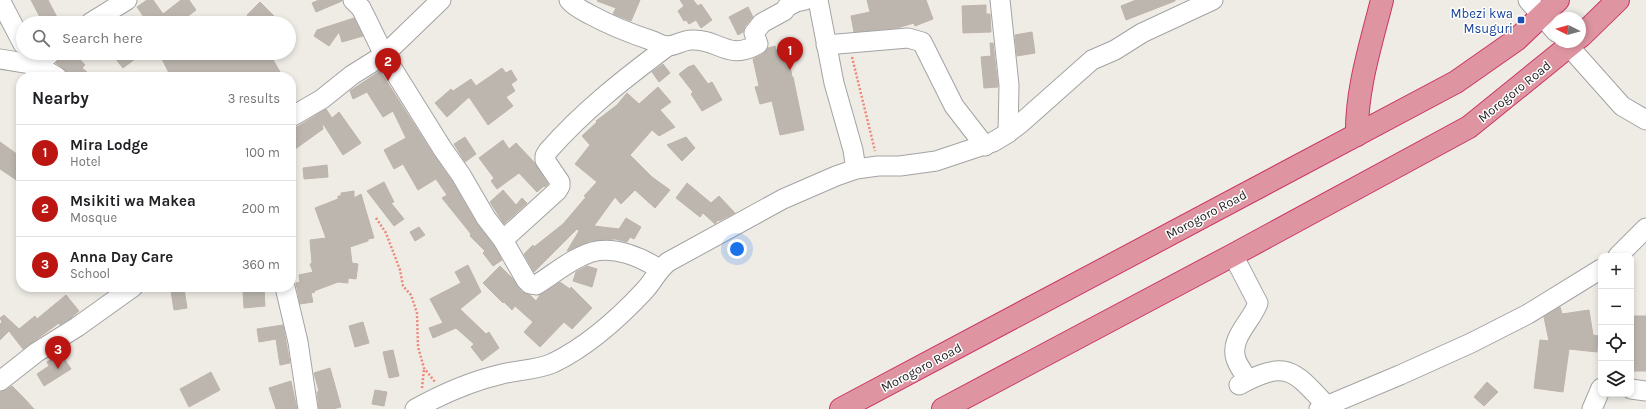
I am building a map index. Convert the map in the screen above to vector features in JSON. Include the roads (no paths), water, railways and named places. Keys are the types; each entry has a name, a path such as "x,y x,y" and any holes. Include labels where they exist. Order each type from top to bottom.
{"highway":[{"path":"1357,135 1357,114 1361,88 1382,0"},
{"name":"Morogoro Road","path":"841,409 1252,189 1456,82 1516,40 1535,8 1558,0"},
{"name":"Morogoro Road","path":"1586,26 1618,0"},
{"name":"Morogoro Road","path":"943,409 1233,255 1469,127 1560,48"}],"street":[{"path":"0,0 16,31"},
{"path":"101,16 127,0"},
{"path":"353,0 367,20 384,55 486,218 503,240 526,280 533,285 536,285 559,269 584,255 602,251 626,253 647,261 660,269"},
{"path":"296,114 322,99 352,75 384,55 441,0"},
{"path":"569,0 577,7 600,21 668,46"},
{"path":"503,240 557,191 560,186 560,182 545,160 545,156 548,151 569,127 636,70 668,46 691,40 713,44 738,52 751,48 758,44 754,32 762,23 780,14 787,7 796,2 805,0"},
{"path":"818,0 834,83 851,144 856,169"},
{"path":"1000,0 1009,85 1008,133"},
{"path":"415,409 444,394 503,373 536,368 551,364 567,356 589,341 626,309 647,288 660,269 668,262 783,200 836,176 856,169 878,166 900,166 936,161 986,146 1008,133 1092,60 1115,50 1142,34 1213,0"},
{"path":"1535,8 1550,22"},
{"path":"826,45 908,38 922,42 954,106 986,146"},
{"path":"1575,48 1622,106 1646,120"},
{"path":"0,59 16,58"},
{"path":"42,60 52,72"},
{"path":"1621,253 1646,228"},
{"path":"1233,255 1258,303 1234,345 1236,360 1244,383 1276,370 1288,372 1302,379 1322,407 1400,375 1528,314 1598,271"},
{"path":"0,381 37,352 77,327 126,292"},
{"path":"286,292 296,329 308,409"},
{"path":"1634,389 1646,391"},
{"path":"1592,409 1598,395"}],"place":[{"name":"Mbezi kwa Msuguri","path":"1521,20"},
{"name":"Mira Lodge","path":"790,70"},
{"name":"Msikiti wa Makea","path":"388,81"},
{"name":"Anna Day Care","path":"58,369"}]}
